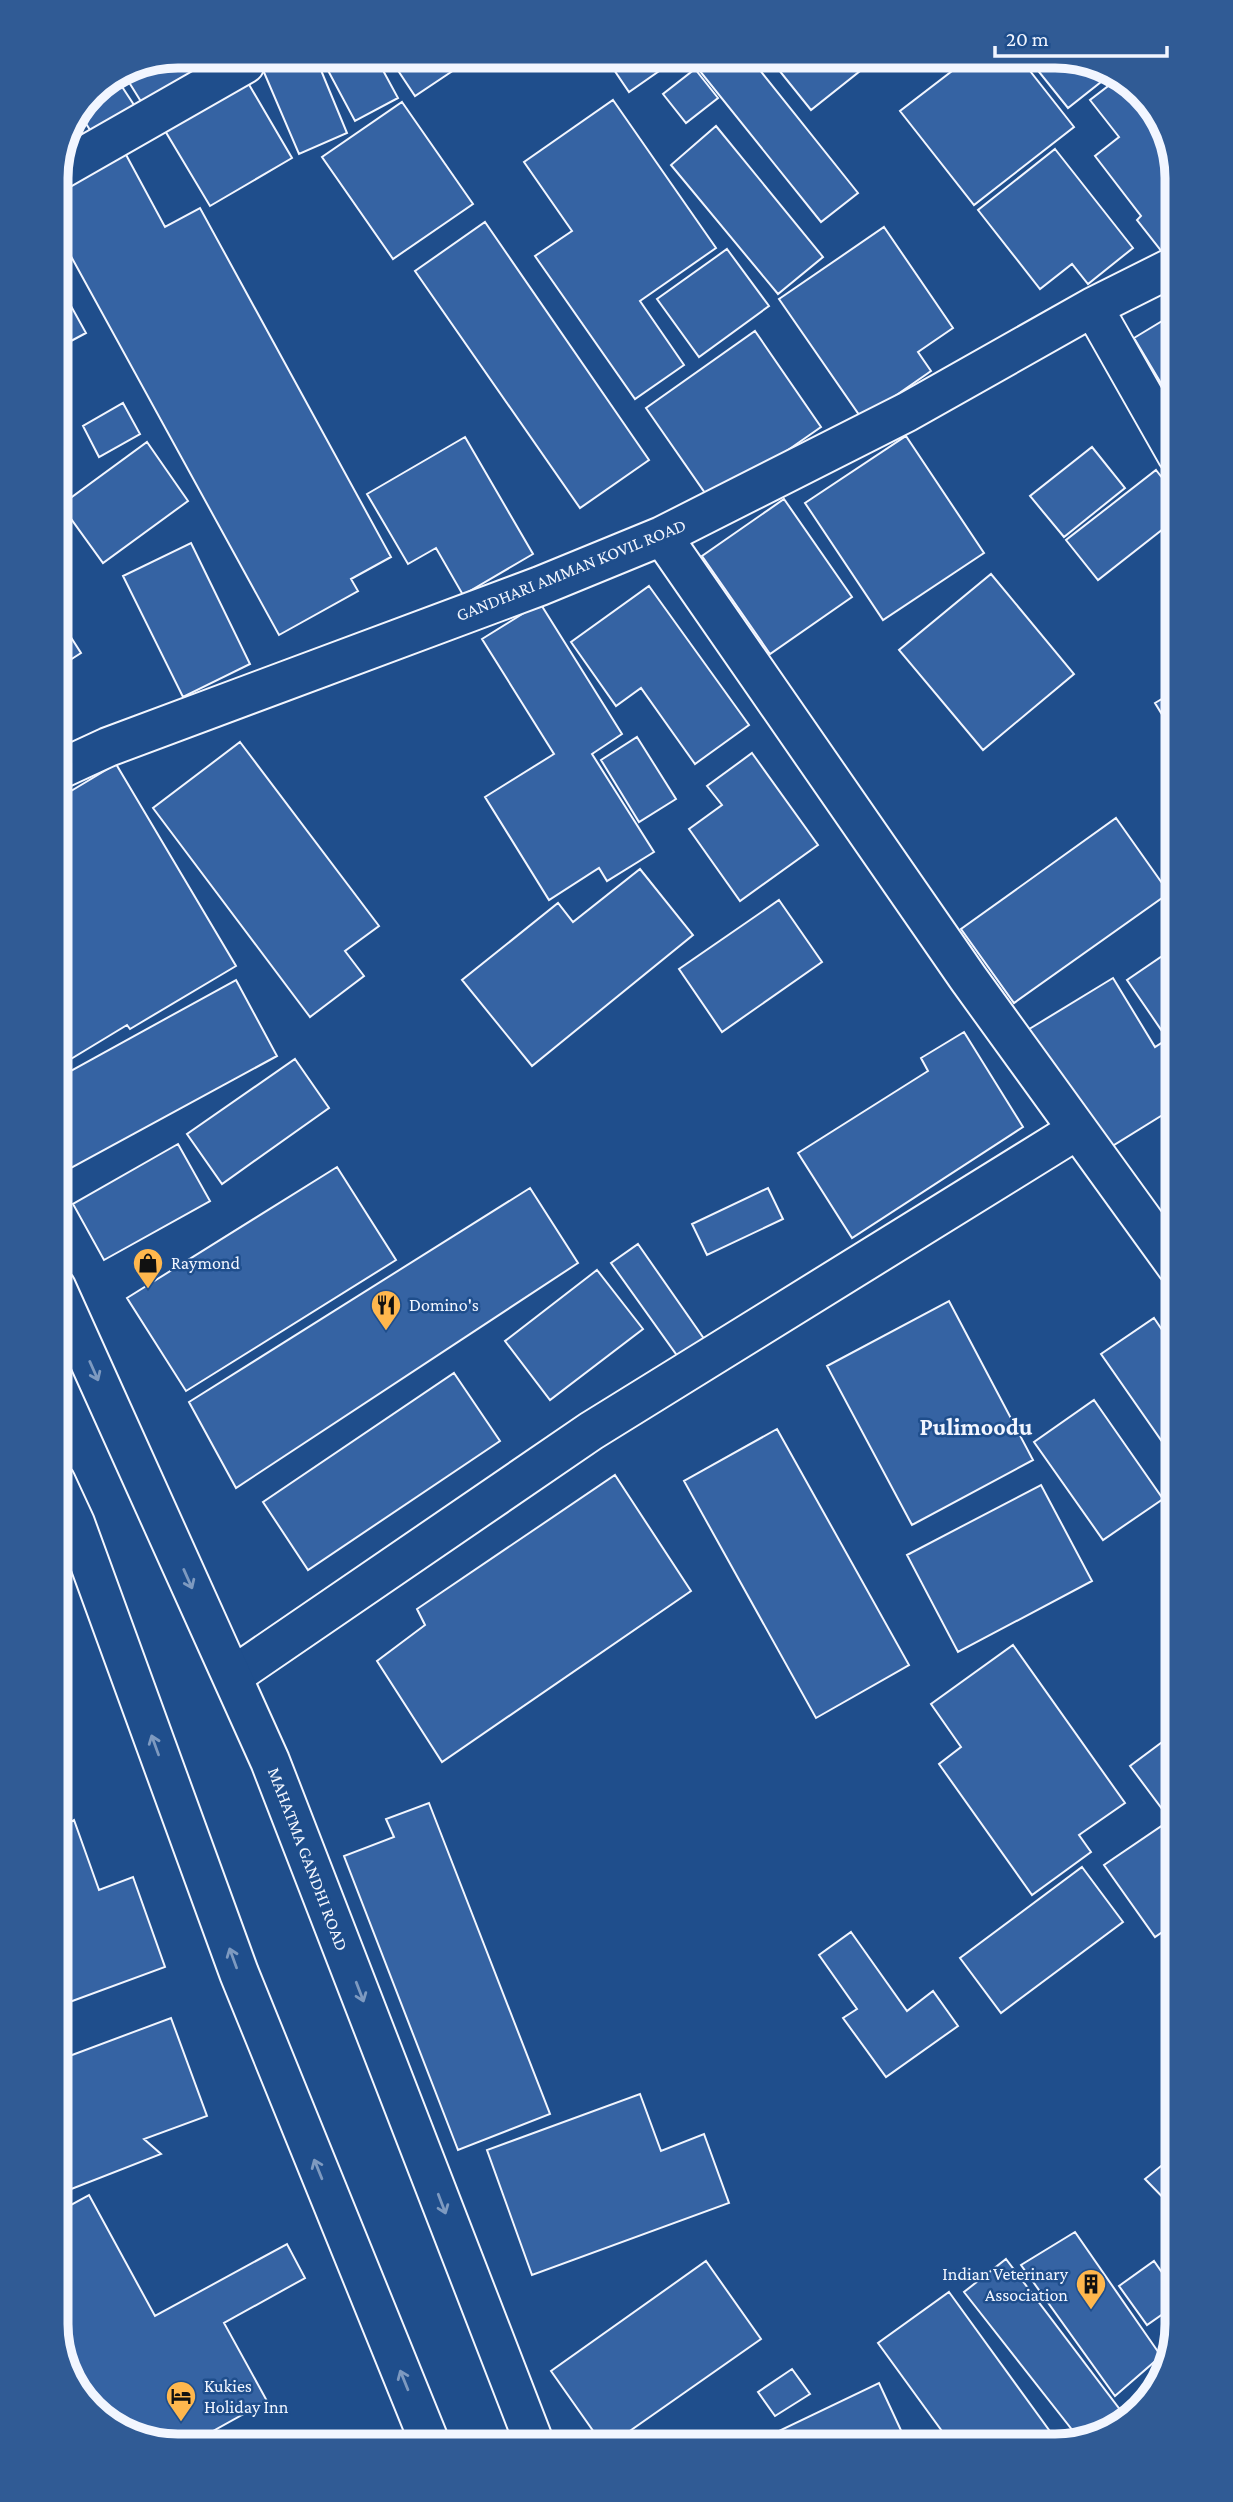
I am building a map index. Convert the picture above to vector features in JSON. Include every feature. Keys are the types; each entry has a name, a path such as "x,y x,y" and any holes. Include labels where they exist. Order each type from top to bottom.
{"street":[{"path":"69,164 238,68"},
{"name":"GANDHARI AMMAN KOVIL ROAD","path":"68,765 108,747 540,586 662,537 907,412 1093,307 1165,271"},
{"path":"1093,307 1165,434"},
{"path":"662,537 1077,1130 1165,1251"},
{"path":"233,1676 592,1431 1077,1130"},
{"name":"MAHATMA GANDHI ROAD","path":"68,1313 275,1774 531,2434"},
{"path":"68,1508 239,1973 426,2434"}],"building":[{"path":"215,68 145,108 128,81 164,69"},
{"path":"320,68 347,133 299,154 263,70"},
{"path":"327,68 382,68 398,98 355,121"},
{"path":"396,68 457,68 415,96"},
{"path":"613,68 664,68 629,92"},
{"path":"697,68 758,68 858,193 821,222"},
{"path":"777,68 858,68 860,71 811,110"},
{"path":"950,68 1028,68 1074,127 974,205 900,111 952,71"},
{"path":"1036,68 1076,70 1104,80 1068,108"},
{"path":"695,69 718,98 686,123 663,94"},
{"path":"244,76 292,158 210,206 161,124"},
{"path":"1111,84 1133,100 1150,123 1163,157 1165,256 1137,220 1141,216 1095,156 1119,137 1090,100"},
{"path":"121,85 136,108 94,136 85,122 106,95"},
{"path":"613,100 716,248 640,301 684,365 635,399 535,256 572,231 524,162"},
{"path":"402,102 473,204 393,259 322,157"},
{"path":"716,126 823,257 778,294 671,165"},
{"path":"1055,149 1133,248 1088,284 1072,264 1040,289 978,210"},
{"path":"124,151 165,227 200,208 391,557 351,579 358,591 279,635 68,251 68,181"},
{"path":"485,222 649,460 580,508 415,271"},
{"path":"884,227 953,328 918,352 931,371 862,419 779,299"},
{"path":"727,249 769,306 699,357 657,299"},
{"path":"68,301 86,333 68,343"},
{"path":"1165,319 1165,390 1134,338"},
{"path":"755,331 821,427 712,503 646,408"},
{"path":"123,403 140,434 99,457 83,426"},
{"path":"906,436 984,553 883,620 805,503"},
{"path":"465,437 533,554 463,595 436,548 408,564 367,494"},
{"path":"147,442 188,501 103,563 68,515 68,500"},
{"path":"1092,447 1125,488 1064,537 1030,496"},
{"path":"1156,470 1165,482 1165,527 1098,580 1066,540"},
{"path":"784,499 852,597 770,654 702,556"},
{"path":"191,543 250,664 183,697 123,576"},
{"path":"991,574 1074,674 983,750 899,650"},
{"path":"649,586 749,725 695,764 641,688 616,706 571,642"},
{"path":"540,603 622,734 592,754 654,852 607,881 599,868 549,900 485,797 554,754 482,639"},
{"path":"68,633 81,653 68,661"},
{"path":"1165,697 1165,719 1155,703"},
{"path":"637,737 676,799 639,822 601,760"},
{"path":"240,742 379,926 345,951 364,976 310,1017 153,808"},
{"path":"752,753 818,845 740,901 689,829 722,805 707,786"},
{"path":"116,764 236,966 130,1029 127,1025 68,1061 68,793"},
{"path":"1116,818 1165,887 1165,896 1014,1003 961,929"},
{"path":"640,869 693,935 532,1066 462,980 558,903 573,922"},
{"path":"779,900 822,962 722,1032 679,969"},
{"path":"1165,954 1165,1033 1164,1034 1127,980"},
{"path":"1113,978 1155,1047 1165,1041 1165,1113 1101,1153 1026,1031"},
{"path":"236,980 277,1056 68,1170 68,1072"},
{"path":"964,1032 1023,1127 852,1238 798,1153 928,1071 921,1058"},
{"path":"295,1059 329,1108 222,1184 187,1134"},
{"path":"178,1144 210,1201 104,1260 73,1204"},
{"path":"337,1167 396,1260 186,1391 127,1298"},
{"name":"Domino's","path":"530,1188 578,1263 236,1488 189,1402"},
{"path":"768,1188 783,1219 707,1255 692,1224"},
{"path":"1165,1212 1165,1226 1158,1216"},
{"path":"638,1244 707,1343 681,1361 611,1263"},
{"path":"597,1270 643,1329 550,1400 505,1341"},
{"path":"949,1301 1033,1460 912,1525 827,1366"},
{"path":"1154,1318 1165,1334 1165,1446 1101,1354"},
{"path":"454,1373 500,1441 308,1570 263,1502"},
{"path":"1094,1400 1163,1499 1103,1540 1034,1442"},
{"path":"777,1429 909,1665 816,1718 684,1481"},
{"path":"615,1475 691,1591 442,1762 377,1661 425,1625 417,1609"},
{"path":"1041,1485 1092,1581 958,1652 907,1555"},
{"path":"1013,1645 1125,1803 1079,1835 1091,1852 1032,1895 939,1764 961,1747 931,1704"},
{"path":"1165,1740 1165,1813 1130,1766"},
{"path":"429,1803 550,2114 458,2150 344,1856 394,1837 386,1819"},
{"path":"74,1820 99,1890 133,1877 165,1967 68,2003 68,1824"},
{"path":"1163,1825 1165,1930 1155,1937 1104,1865"},
{"path":"1082,1867 1123,1922 1001,2013 960,1958"},
{"path":"851,1932 907,2011 933,1991 958,2026 886,2077 843,2018 857,2009 819,1955"},
{"path":"171,2018 207,2116 144,2139 161,2154 68,2190 68,2057"},
{"path":"640,2094 661,2151 704,2134 729,2203 532,2275 487,2150"},
{"path":"1165,2163 1165,2200 1145,2179"},
{"path":"89,2195 155,2316 287,2244 305,2278 224,2323 267,2401 208,2434 171,2434 143,2428 129,2422 100,2402 83,2379 70,2345 68,2206"},
{"name":"Indian Veterinary Association","path":"1075,2232 1160,2355 1159,2357 1115,2396 1021,2265"},
{"path":"1006,2259 1121,2411 1095,2426 1074,2432 964,2292"},
{"path":"706,2261 761,2339 625,2434 595,2434 551,2371"},
{"path":"1154,2261 1165,2277 1165,2312 1147,2325 1119,2286"},
{"path":"949,2292 1049,2430 1043,2434 944,2434 878,2343"},
{"path":"792,2369 810,2394 775,2416 758,2392"},
{"path":"879,2383 903,2434 773,2434"}],"place":[{"name":"Raymond","path":"148,1290"},
{"name":"Domino's","path":"386,1332"},
{"name":"Indian Veterinary Association","path":"1091,2311"},
{"name":"Kukies Holiday Inn","path":"181,2423"}],"district":[{"name":"Pulimoodu","path":"976,1426"}]}
